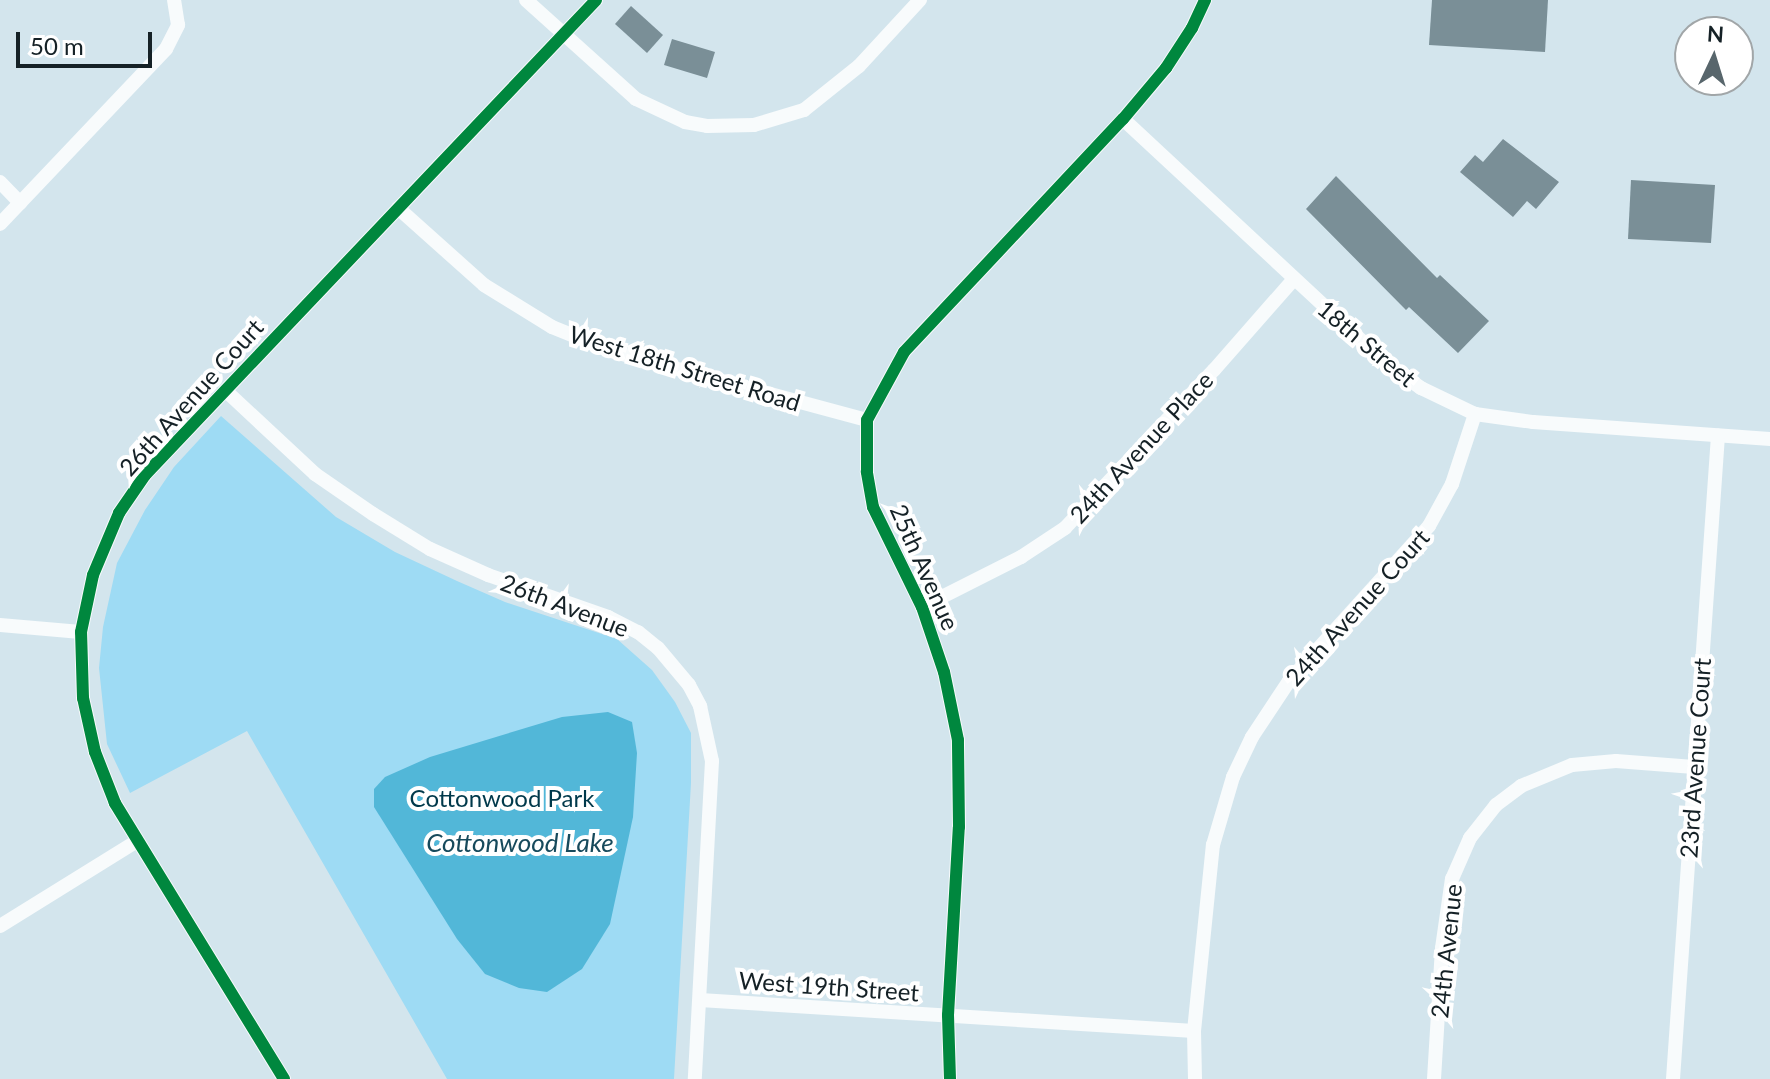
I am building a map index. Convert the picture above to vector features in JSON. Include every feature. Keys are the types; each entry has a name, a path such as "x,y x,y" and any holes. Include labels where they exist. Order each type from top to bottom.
{"street":[{"path":"0,224 166,49 178,25 174,0"},
{"path":"526,0 562,36 636,99 685,122 754,125 779,120 817,102 859,66 920,0"},
{"name":"26th Avenue Court","path":"284,1079 115,803 95,752 83,698 81,632 93,575 119,513 145,475 596,0"},
{"name":"25th Avenue","path":"950,1079 948,1015 961,765 944,672 922,607 873,507 867,472 867,420 904,352 1123,119 1166,68 1192,28 1205,0"},
{"name":"18th Street","path":"1123,119 1293,280 1383,361 1421,388 1475,414 1533,422 1770,439"},
{"path":"0,182 20,203"},
{"name":"West 18th Street Road","path":"398,208 484,285 552,327 611,351 867,420"},
{"name":"24th Avenue Place","path":"922,607 1021,557 1065,528 1293,280"},
{"name":"26th Avenue","path":"226,391 315,474 373,514 430,549 488,575 608,617 638,632 658,648 689,685 700,706 712,761 695,1079"},
{"name":"24th Avenue Court","path":"1195,1079 1194,1031 1213,845 1233,777 1252,737 1289,681 1429,526 1452,484 1475,414"},
{"name":"23rd Avenue Court","path":"1673,1079 1718,436"},
{"path":"0,625 81,632"},
{"name":"24th Avenue","path":"1434,1079 1442,948 1452,879 1470,838 1496,805 1521,786 1572,765 1616,761 1694,767"},
{"path":"0,926 137,841"},
{"name":"West 19th Street","path":"700,1000 1194,1031"}],"green space":[{"name":"Cottonwood Park","path":"221,416 336,517 395,552 505,602 617,639 652,670 675,702 691,733 691,783 674,1079 447,1079 247,731 130,793 107,744 99,668 103,627 117,563 145,510 174,467"}],"water":[{"name":"Cottonwood Lake","path":"608,712 632,722 637,753 633,817 610,924 582,969 547,992 519,988 485,974 457,939 374,807 374,789 385,777 430,757 562,717"}],"building":[{"path":"1432,0 1548,0 1545,52 1429,45"},
{"path":"631,6 663,35 647,53 615,24"},
{"path":"672,39 715,52 707,78 664,65"},
{"path":"1503,139 1559,182 1536,209 1527,201 1513,217 1460,172 1475,155 1483,162"},
{"path":"1336,176 1437,278 1440,275 1489,321 1458,353 1409,307 1406,310 1306,209"},
{"path":"1631,180 1715,185 1711,243 1628,239"}],"cycle path":[{"path":"284,1079 115,803 95,752 83,698 81,632 93,575 119,513 145,475 596,0"},
{"path":"950,1079 948,1015 959,827 958,740 944,672 922,607 873,507 867,472 867,420 904,352 1123,119 1166,68 1192,28 1205,0"}]}
